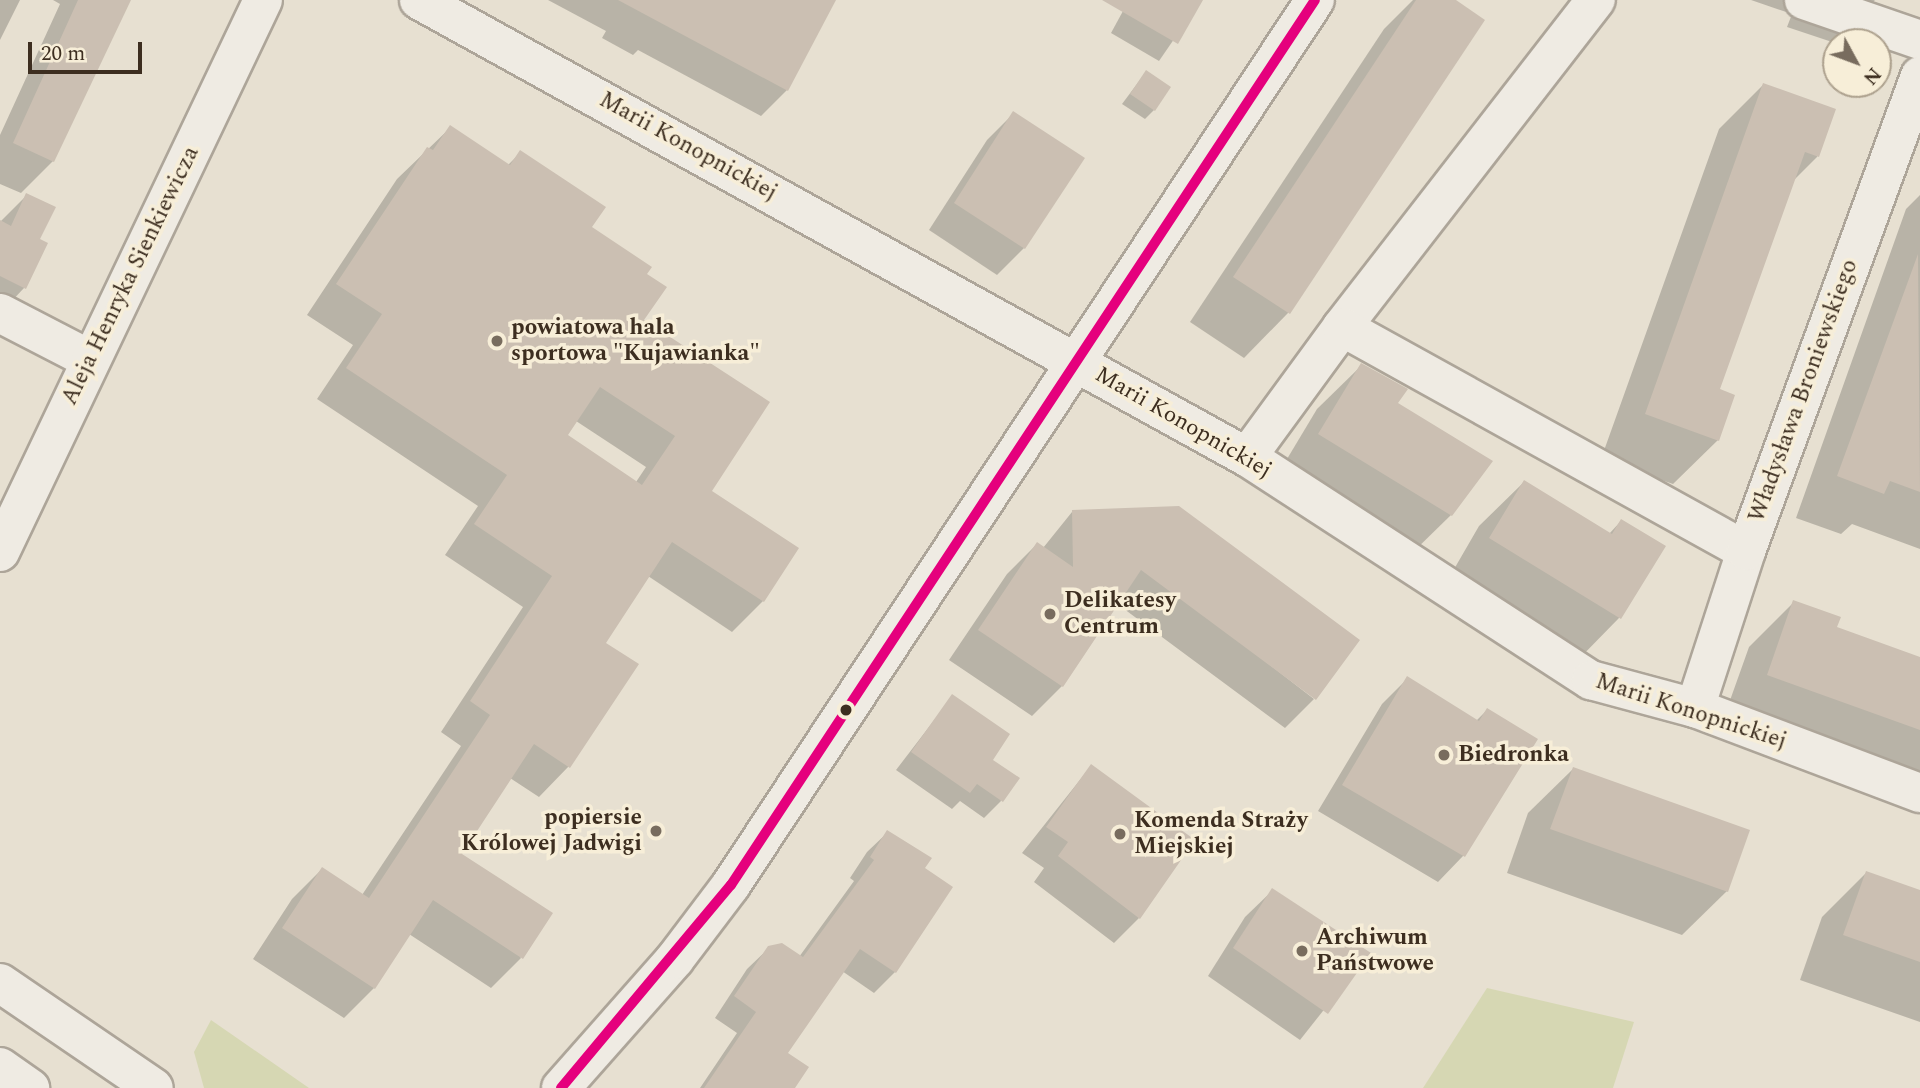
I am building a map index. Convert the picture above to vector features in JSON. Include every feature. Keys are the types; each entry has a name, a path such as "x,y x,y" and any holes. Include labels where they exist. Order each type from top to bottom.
{"street":[{"name":"Aleja Henryka Sienkiewicza","path":"0,552 263,0"},
{"name":"Marii Konopnickiej","path":"419,0 1247,457 1591,680 1695,708 1920,793"},
{"path":"561,1088 675,959 731,885 1315,0"},
{"path":"1247,457 1342,327 1596,0"},
{"path":"1804,0 1920,40"},
{"name":"Władysława Broniewskiego","path":"1695,708 1746,551 1920,76"},
{"path":"0,313 91,360"},
{"path":"1342,327 1746,551"},
{"path":"0,983 154,1088"},
{"path":"0,1067 30,1088"}],"green space":[{"path":"1487,988 1634,1022 1613,1088 1423,1088"},
{"path":"211,1020 309,1088 204,1088 194,1052"}],"building":[{"path":"78,0 131,0 54,162 13,143"},
{"path":"618,0 836,0 788,91"},
{"path":"1102,0 1203,0 1178,44"},
{"path":"1416,0 1456,0 1485,20 1290,314 1233,277"},
{"path":"1146,70 1171,87 1155,111 1130,94"},
{"path":"1763,83 1836,109 1819,157 1805,152 1720,389 1735,395 1719,441 1645,414"},
{"path":"1013,111 1085,158 1025,249 954,203"},
{"path":"450,125 510,165 520,150 606,207 592,227 652,267 647,274 667,287 644,320 770,402 712,491 799,548 764,602 672,542 606,643 639,664 570,768 534,744 462,854 553,913 523,959 433,900 375,989 282,928 322,867 369,898 490,715 470,701 552,576 474,524 507,475 346,368 382,314 336,284 427,147 433,150","holes":["600,387 675,436 642,485 568,435"]},
{"path":"26,193 56,207 40,239 48,243 26,289 0,276 0,220 11,226"},
{"path":"1918,254 1920,492 1890,481 1884,494 1837,476"},
{"path":"1361,363 1408,389 1398,403 1493,461 1452,516 1318,434"},
{"path":"1524,480 1612,534 1621,519 1666,546 1621,619 1489,538"},
{"path":"1179,506 1360,640 1316,700 1141,570 1063,687 978,630 1037,542 1073,567 1072,510"},
{"path":"1793,600 1841,617 1837,627 1920,657 1920,730 1767,675"},
{"name":"Biedronka","path":"1407,676 1479,721 1487,708 1538,739 1465,857 1342,785"},
{"path":"952,694 1010,734 993,760 1020,778 1003,802 977,784 970,793 911,752"},
{"name":"Komenda Straży Miejskiej","path":"1091,764 1195,840 1140,919 1058,856 1068,842 1046,827"},
{"path":"1573,767 1750,830 1728,892 1550,829"},
{"path":"887,830 932,858 925,868 953,887 896,973 860,949 788,1053 809,1067 795,1088 704,1088 756,1012 734,996 768,946 782,943 803,957 874,860 870,857"},
{"path":"1866,871 1920,890 1920,962 1843,935"},
{"name":"Archiwum Państwowe","path":"1272,888 1371,953 1328,1014 1233,948"}],"transit line":[{"path":"561,1088 731,885 1315,0"}],"place":[{"name":"powiatowa hala sportowa \"Kujawianka\"","path":"497,341"},
{"name":"Delikatesy Centrum","path":"1050,614"},
{"name":"Biedronka","path":"1444,755"},
{"name":"popiersie Królowej Jadwigi","path":"656,831"},
{"name":"Komenda Straży Miejskiej","path":"1120,834"},
{"name":"Archiwum Państwowe","path":"1302,951"}]}
